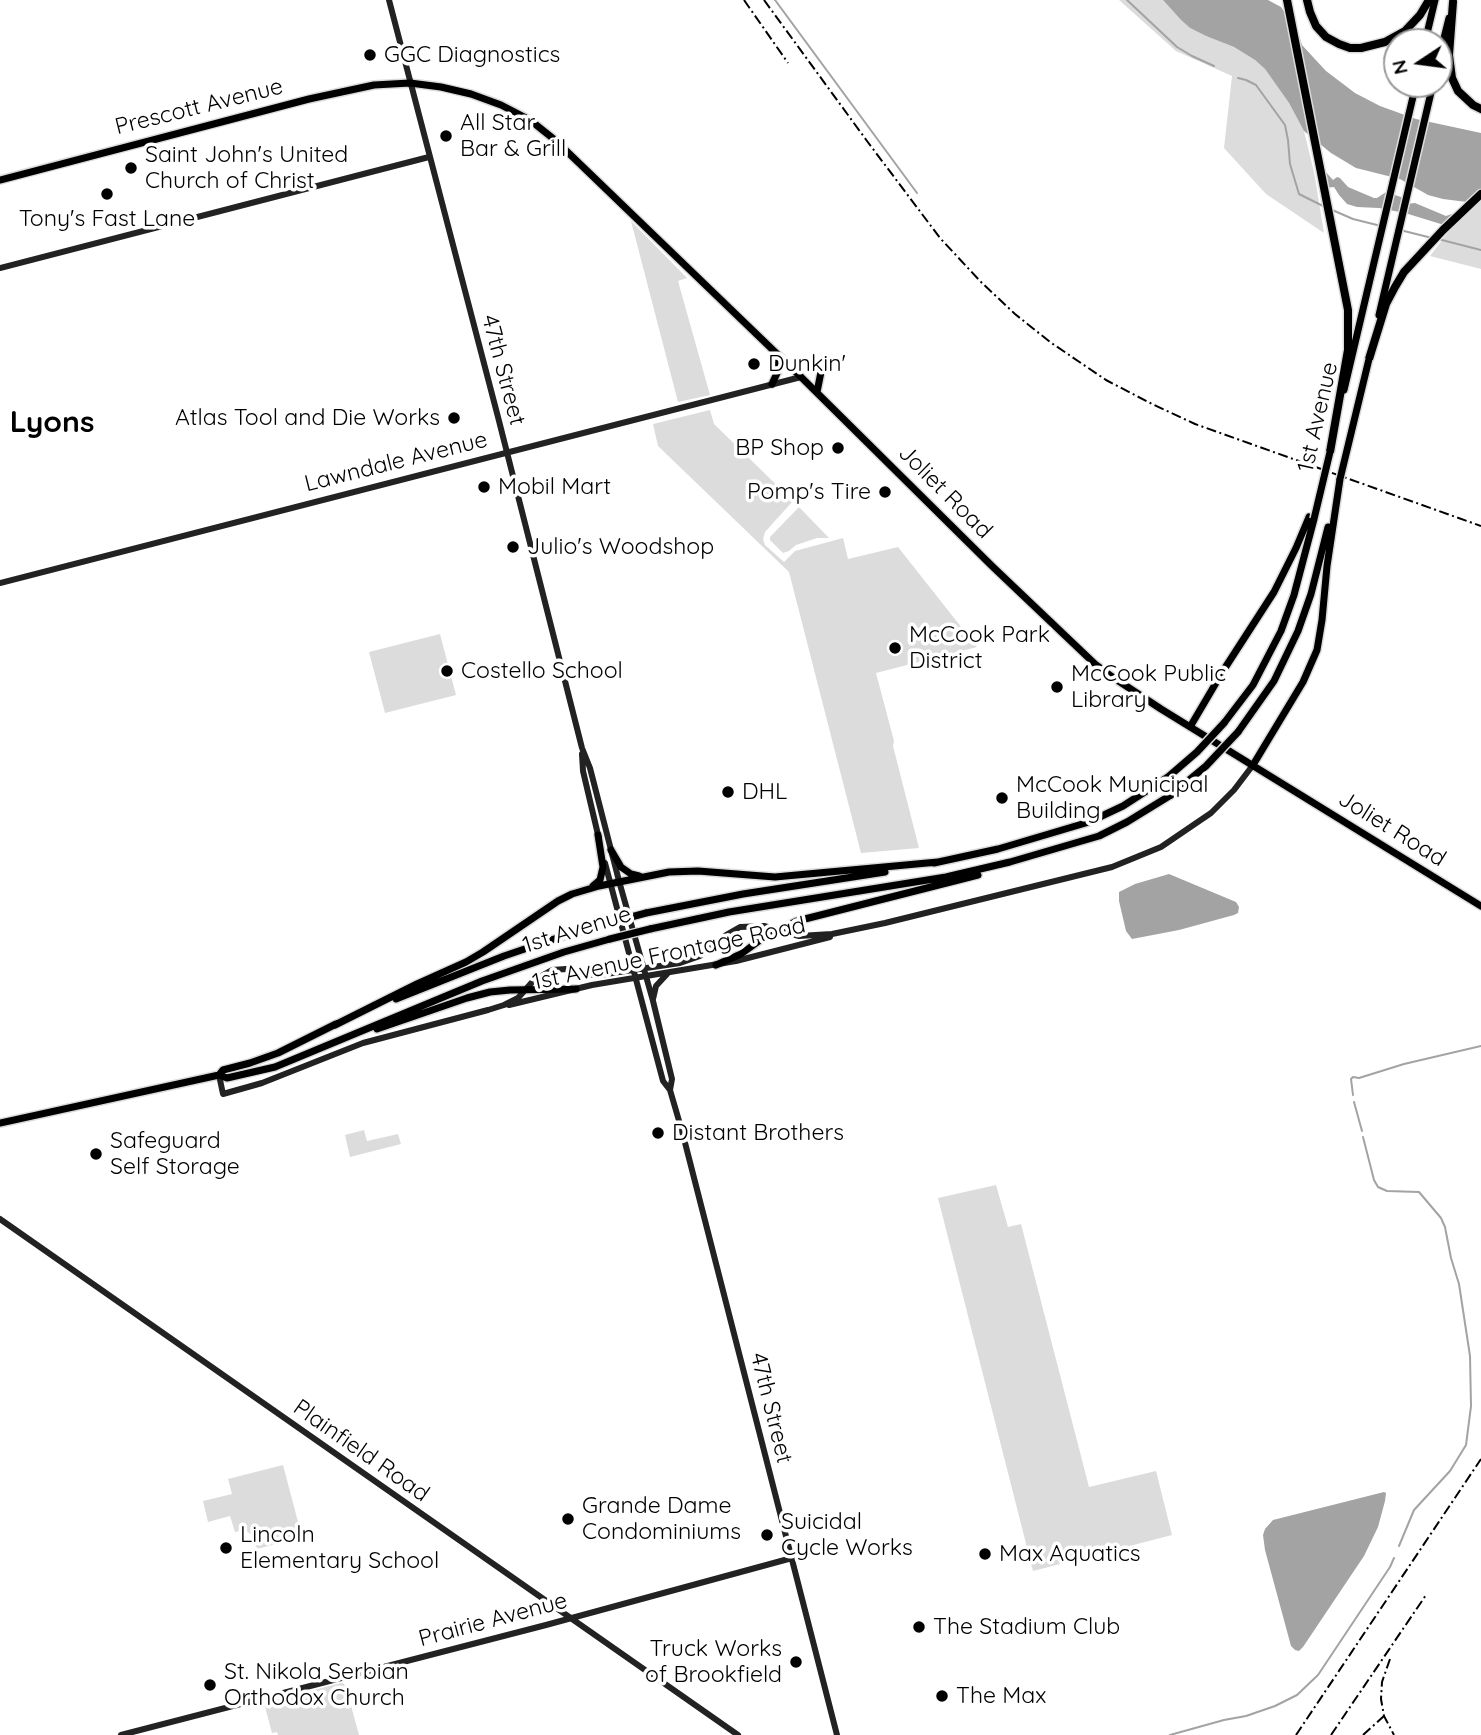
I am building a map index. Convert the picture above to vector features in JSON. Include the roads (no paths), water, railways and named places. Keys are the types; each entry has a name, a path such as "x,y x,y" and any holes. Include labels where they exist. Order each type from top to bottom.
{"highway":[{"path":"1287,0 1348,310 1348,350 1330,452"},
{"path":"1307,0 1316,26 1326,37 1350,48 1361,48 1385,42 1405,31 1429,0"},
{"path":"1453,1 1449,55 1452,78 1458,91 1481,109"},
{"path":"1369,359 1386,304 1400,280 1415,259 1481,194"}],"main road":[{"path":"1428,28 1435,0"},
{"path":"1446,28 1453,1"},
{"name":"Prescott Avenue","path":"0,180 350,89 410,83"},
{"name":"Joliet Road","path":"410,83 471,94 530,120 581,165 1095,664 1190,727 1481,906"},
{"name":"1st Avenue","path":"0,1123 219,1075 225,1070 264,1058 335,1025 504,956 646,913 938,862 1021,843 1088,822 1123,806 1168,778 1224,723 1253,685 1281,631 1297,586 1311,518 1326,469 1412,98"},
{"name":"1st Avenue","path":"219,1075 227,1078 267,1069 564,952 729,912 946,877 1038,855 1112,830 1171,795 1206,766 1238,732 1262,699 1295,639 1330,528 1429,98"},
{"path":"772,384 778,371 779,356"},
{"path":"817,393 821,372"},
{"path":"1190,727 1274,593 1311,518"},
{"path":"1253,765 1298,692 1314,659 1322,620 1330,528"},
{"path":"590,888 600,880 603,867 598,835"},
{"path":"611,850 615,860 625,871 644,876"},
{"path":"716,965 741,954 778,930 811,917 977,875 1038,855"},
{"path":"335,1025 466,962 558,901 590,888 644,876 686,871 763,877 938,862"},
{"path":"327,1045 502,990 576,989"}],"street":[{"name":"47th Street","path":"389,0 582,748 590,768 653,1001 671,1079 670,1090 837,1735"},
{"path":"0,268 429,157"},
{"name":"Lawndale Avenue","path":"0,583 801,377"},
{"name":"47th Street","path":"582,748 583,771 610,883 663,1081 670,1090"},
{"name":"1st Avenue Frontage Road","path":"219,1075 223,1094 262,1083 343,1049 485,1011 576,989 716,965 797,947 859,929 1092,873 1160,847 1211,813 1234,790 1253,765"},
{"name":"1st Avenue Frontage Road","path":"485,1011 512,1001 539,976 552,970 566,969 599,975 690,960 708,951 726,935 740,928 757,925 789,934 810,936 859,929"},
{"path":"653,1001 656,986 668,974"},
{"name":"Plainfield Road","path":"0,1219 738,1735"},
{"name":"Prairie Avenue","path":"121,1735 792,1558"}],"waterway":[{"path":"775,0 917,193"},
{"path":"1127,0 1177,47 1214,66"},
{"path":"1238,78 1256,85 1285,125 1290,164 1299,194 1325,207"},
{"path":"1330,209 1353,219 1381,226"},
{"path":"1400,230 1432,238"},
{"path":"1438,239 1481,250"},
{"path":"1353,1095 1353,1077 1359,1078 1404,1064 1481,1046"},
{"path":"1354,1102 1362,1131"},
{"path":"1363,1137 1378,1187 1387,1191 1419,1192 1441,1218 1459,1284 1470,1356 1471,1406 1466,1445 1450,1471 1414,1510 1399,1546"},
{"path":"1170,1735 1246,1716 1297,1695 1318,1675 1394,1558"}],"railway":[{"path":"744,0 788,63"},
{"path":"764,0 940,238 981,282 1050,342 1106,380 1195,424 1481,526"},
{"path":"1296,1735 1481,1459"},
{"path":"1331,1735 1426,1595"},
{"path":"1390,1659 1382,1682 1381,1699 1384,1716 1394,1735"},
{"path":"1363,1735 1384,1716"}],"place":[{"name":"GGC Diagnostics","path":"370,55"},
{"name":"All Star Bar & Grill","path":"446,136"},
{"name":"Saint John's United Church of Christ","path":"131,168"},
{"name":"Tony's Fast Lane","path":"107,194"},
{"name":"Dunkin'","path":"754,364"},
{"name":"Atlas Tool and Die Works","path":"454,418"},
{"name":"BP Shop","path":"838,448"},
{"name":"Mobil Mart","path":"484,487"},
{"name":"Pomp's Tire","path":"885,492"},
{"name":"Julio's Woodshop","path":"513,547"},
{"name":"McCook Park District","path":"895,648"},
{"name":"Costello School","path":"447,671"},
{"name":"McCook Public Library","path":"1057,687"},
{"name":"DHL","path":"728,792"},
{"name":"McCook Municipal Building","path":"1002,798"},
{"name":"Distant Brothers","path":"658,1133"},
{"name":"Safeguard Self Storage","path":"96,1154"},
{"name":"Grande Dame Condominiums","path":"568,1519"},
{"name":"Suicidal Cycle Works","path":"767,1535"},
{"name":"Lincoln Elementary School","path":"226,1548"},
{"name":"Max Aquatics","path":"985,1554"},
{"name":"The Stadium Club","path":"919,1627"},
{"name":"Truck Works of Brookfield","path":"796,1662"},
{"name":"St. Nikola Serbian Orthodox Church","path":"210,1685"},
{"name":"The Max","path":"942,1696"}],"district":[{"name":"Lyons","path":"52,423"}]}
